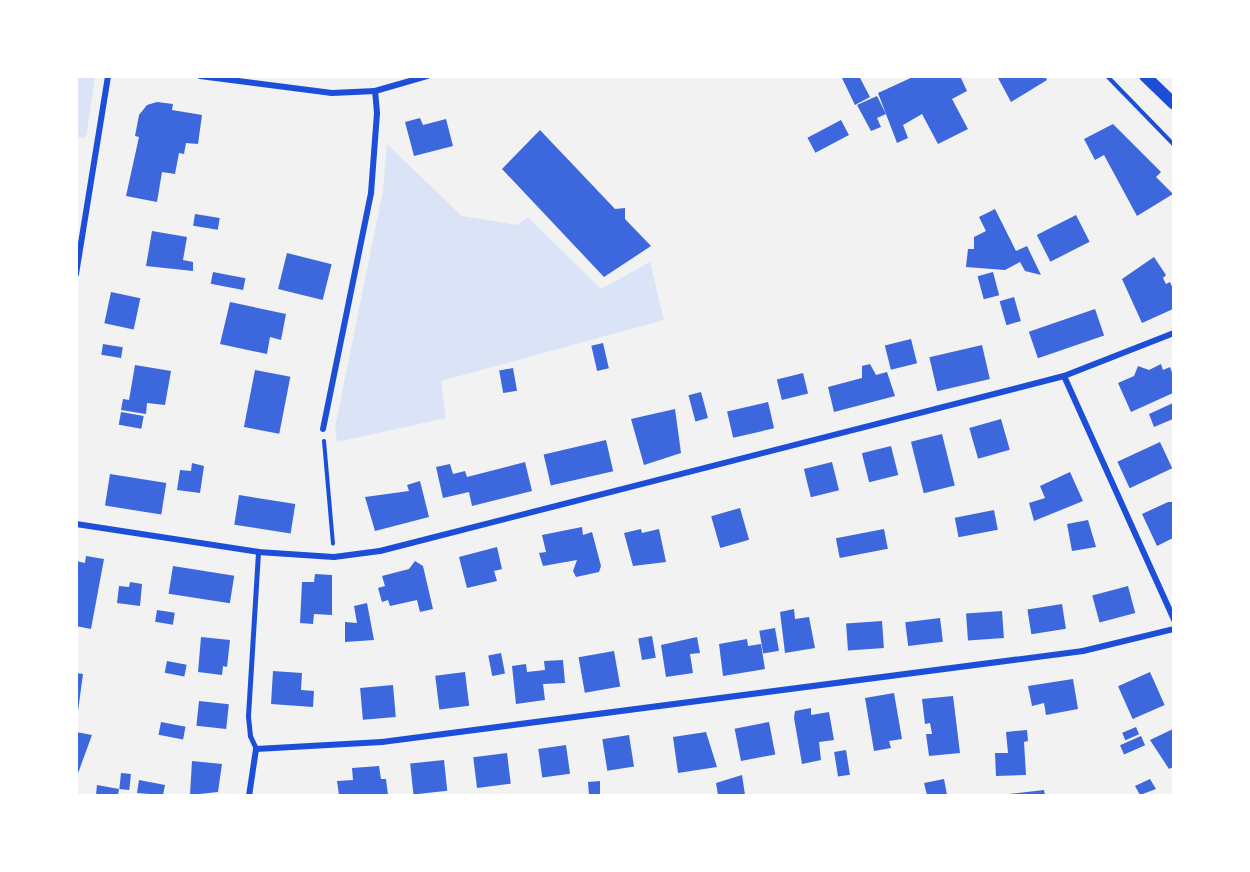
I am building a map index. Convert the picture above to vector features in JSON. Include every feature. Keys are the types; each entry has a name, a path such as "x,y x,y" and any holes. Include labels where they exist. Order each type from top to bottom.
{"main road":[{"path":"1145,76 1173,104"}],"street":[{"path":"76,274 108,76"},
{"path":"200,76 304,92 375,91 422,77"},
{"path":"323,429 371,193 377,123 375,91"},
{"path":"76,524 258,552 334,557 380,551 1064,376 1173,333"},
{"path":"1064,376 1173,620"},
{"path":"249,795 256,749 382,742 1071,652 1173,629"}],"lane":[{"path":"256,749 250,736 248,716 258,552"}],"path":[{"path":"1107,76 1173,145"},
{"path":"323,429 334,557"}],"shaded area":[{"path":"77,76 95,78 86,138 77,137"},
{"path":"387,144 462,216 517,225 528,217 601,289 650,262 664,320 441,381 446,418 337,442 335,428 383,190"}],"building":[{"path":"859,76 870,97 855,105 842,78"},
{"path":"915,76 960,76 967,91 952,99 968,129 938,144 922,114 903,125 908,138 897,143 878,93"},
{"path":"997,76 1045,76 1047,80 1011,102"},
{"path":"877,96 886,114 877,118 881,127 871,131 857,105"},
{"path":"157,102 173,104 172,110 202,115 198,144 186,143 184,154 179,153 175,174 162,172 157,202 126,196 139,137 135,136 139,115 147,105"},
{"path":"420,118 423,125 446,119 453,146 414,156 405,122"},
{"path":"841,120 849,135 815,153 807,138"},
{"path":"1113,124 1161,172 1156,177 1173,194 1137,216 1104,155 1095,160 1084,139"},
{"path":"540,130 615,209 625,208 625,219 651,246 604,277 502,169"},
{"path":"995,209 1016,251 1027,246 1041,275 1025,271 1020,262 1005,270 966,267 968,249 974,249 974,237 986,231 979,217"},
{"path":"195,214 220,218 218,230 193,226"},
{"path":"1076,215 1090,242 1050,262 1037,235"},
{"path":"152,231 187,237 183,260 193,262 193,271 146,266"},
{"path":"287,253 332,264 323,300 278,289"},
{"path":"1154,257 1166,275 1163,278 1166,284 1170,282 1173,289 1173,309 1142,323 1122,279"},
{"path":"213,272 245,278 243,290 211,284"},
{"path":"993,272 999,295 984,299 978,276"},
{"path":"111,292 140,298 134,330 104,323"},
{"path":"1014,297 1021,321 1006,325 1000,301"},
{"path":"230,302 286,314 281,340 270,337 267,354 220,344"},
{"path":"1095,309 1104,335 1038,358 1029,332"},
{"path":"911,339 917,363 891,370 885,346"},
{"path":"603,343 609,368 597,371 591,346"},
{"path":"103,344 123,347 121,358 101,355"},
{"path":"982,345 990,379 937,391 929,357"},
{"path":"870,364 876,375 887,372 895,396 834,412 828,387 862,378 862,366"},
{"path":"1161,364 1163,370 1170,367 1173,375 1173,393 1131,412 1118,383 1134,376 1138,366 1149,370"},
{"path":"135,365 171,371 165,405 147,403 146,414 121,410 123,399 129,400"},
{"path":"513,368 517,391 503,393 499,370"},
{"path":"255,370 290,377 279,434 244,427"},
{"path":"803,373 808,393 782,400 777,380"},
{"path":"701,392 708,418 695,421 688,395"},
{"path":"768,402 774,428 733,438 727,411"},
{"path":"1173,403 1173,419 1154,427 1149,414"},
{"path":"675,409 681,453 644,465 631,419"},
{"path":"121,412 144,416 141,429 119,425"},
{"path":"1001,419 1010,450 978,459 969,428"},
{"path":"942,434 955,485 924,493 911,442"},
{"path":"606,440 613,471 551,486 544,454"},
{"path":"1160,442 1172,468 1130,488 1117,462"},
{"path":"891,446 898,475 869,482 862,453"},
{"path":"525,462 532,491 472,506 469,492 443,498 436,467 450,464 453,474 465,471 467,477"},
{"path":"832,462 839,490 811,497 804,469"},
{"path":"192,463 204,466 200,493 177,490 180,470 191,471"},
{"path":"1070,472 1083,501 1034,521 1029,503 1045,498 1040,486"},
{"path":"110,474 166,483 161,515 105,506"},
{"path":"420,481 429,517 375,531 365,497 409,491 407,485"},
{"path":"239,495 295,504 291,534 234,525"},
{"path":"1168,502 1173,502 1173,538 1157,546 1142,514"},
{"path":"740,508 749,540 720,548 711,516"},
{"path":"994,510 998,530 959,537 955,518"},
{"path":"1088,520 1096,547 1072,551 1067,524"},
{"path":"582,527 583,535 592,532 601,566 599,572 576,577 573,571 577,560 543,566 539,553 546,552 542,535"},
{"path":"641,529 642,533 659,529 666,562 633,566 624,533"},
{"path":"884,529 888,549 840,558 836,538"},
{"path":"497,547 502,569 494,571 497,581 467,588 459,557"},
{"path":"86,556 104,559 91,629 76,626 76,561 85,563"},
{"path":"415,561 423,566 433,609 420,612 417,600 390,606 388,600 382,602 378,588 385,586 382,576 409,569"},
{"path":"173,566 234,576 230,603 169,594"},
{"path":"315,574 332,575 332,615 314,614 313,624 300,623 302,582 314,582"},
{"path":"130,582 142,584 140,606 117,603 119,586 129,587"},
{"path":"1128,586 1135,613 1100,623 1092,596"},
{"path":"367,603 374,640 345,642 345,622 357,623 354,606"},
{"path":"1062,604 1066,629 1031,634 1027,609"},
{"path":"794,609 795,619 809,617 815,648 785,653 780,612"},
{"path":"157,610 175,613 173,625 155,622"},
{"path":"1002,611 1004,638 968,640 966,614"},
{"path":"940,618 943,642 908,646 905,622"},
{"path":"882,621 884,648 848,650 846,624"},
{"path":"775,628 779,651 763,653 759,631"},
{"path":"652,636 656,658 642,660 638,638"},
{"path":"201,637 230,640 227,667 223,666 222,675 198,672"},
{"path":"697,637 700,653 690,654 693,673 666,677 661,645"},
{"path":"747,639 748,646 761,644 765,669 723,676 719,644"},
{"path":"614,651 620,686 585,693 579,657"},
{"path":"501,653 505,674 492,676 488,655"},
{"path":"563,660 565,683 543,684 545,700 516,704 512,666 526,664 527,672 545,670 544,661"},
{"path":"167,661 187,665 184,677 165,673"},
{"path":"273,671 302,673 301,690 314,691 313,707 271,704"},
{"path":"465,672 469,706 439,709 435,676"},
{"path":"1150,672 1165,705 1133,719 1118,686"},
{"path":"76,673 83,674 78,711 76,711"},
{"path":"1073,679 1078,709 1046,715 1044,703 1032,706 1028,686"},
{"path":"393,685 396,717 363,720 360,688"},
{"path":"894,693 902,739 889,741 891,748 874,751 865,698"},
{"path":"953,696 960,753 929,756 926,734 932,734 930,723 925,724 922,699"},
{"path":"199,701 229,704 226,729 196,726"},
{"path":"811,708 811,715 829,712 834,740 819,742 821,760 802,764 794,718 795,711"},
{"path":"161,722 186,727 183,740 159,735"},
{"path":"769,722 775,754 741,761 735,729"},
{"path":"1136,727 1139,734 1125,740 1122,733"},
{"path":"1173,729 1173,767 1169,769 1150,740"},
{"path":"1027,730 1028,741 1024,742 1026,775 996,776 995,753 1008,753 1006,732"},
{"path":"76,732 92,735 77,776 76,775"},
{"path":"706,732 717,767 678,773 673,737"},
{"path":"629,735 634,767 607,771 602,739"},
{"path":"1141,736 1145,745 1124,754 1120,745"},
{"path":"566,745 570,774 542,778 538,749"},
{"path":"846,750 850,775 838,777 834,752"},
{"path":"507,753 511,784 477,788 473,757"},
{"path":"444,760 447,791 413,794 410,764"},
{"path":"192,761 222,764 218,792 190,795"},
{"path":"379,766 381,779 386,779 388,795 339,795 337,781 353,780 352,768"},
{"path":"121,773 131,774 129,790 119,789"},
{"path":"742,775 745,795 718,795 716,783"},
{"path":"944,779 947,795 927,795 924,783"},
{"path":"1150,779 1156,789 1140,795 1135,786"},
{"path":"139,780 165,785 163,795 137,793"},
{"path":"600,781 600,795 589,795 588,782"},
{"path":"97,785 119,789 118,795 96,795"},
{"path":"1044,790 1045,795 1009,795 1009,794"}]}
